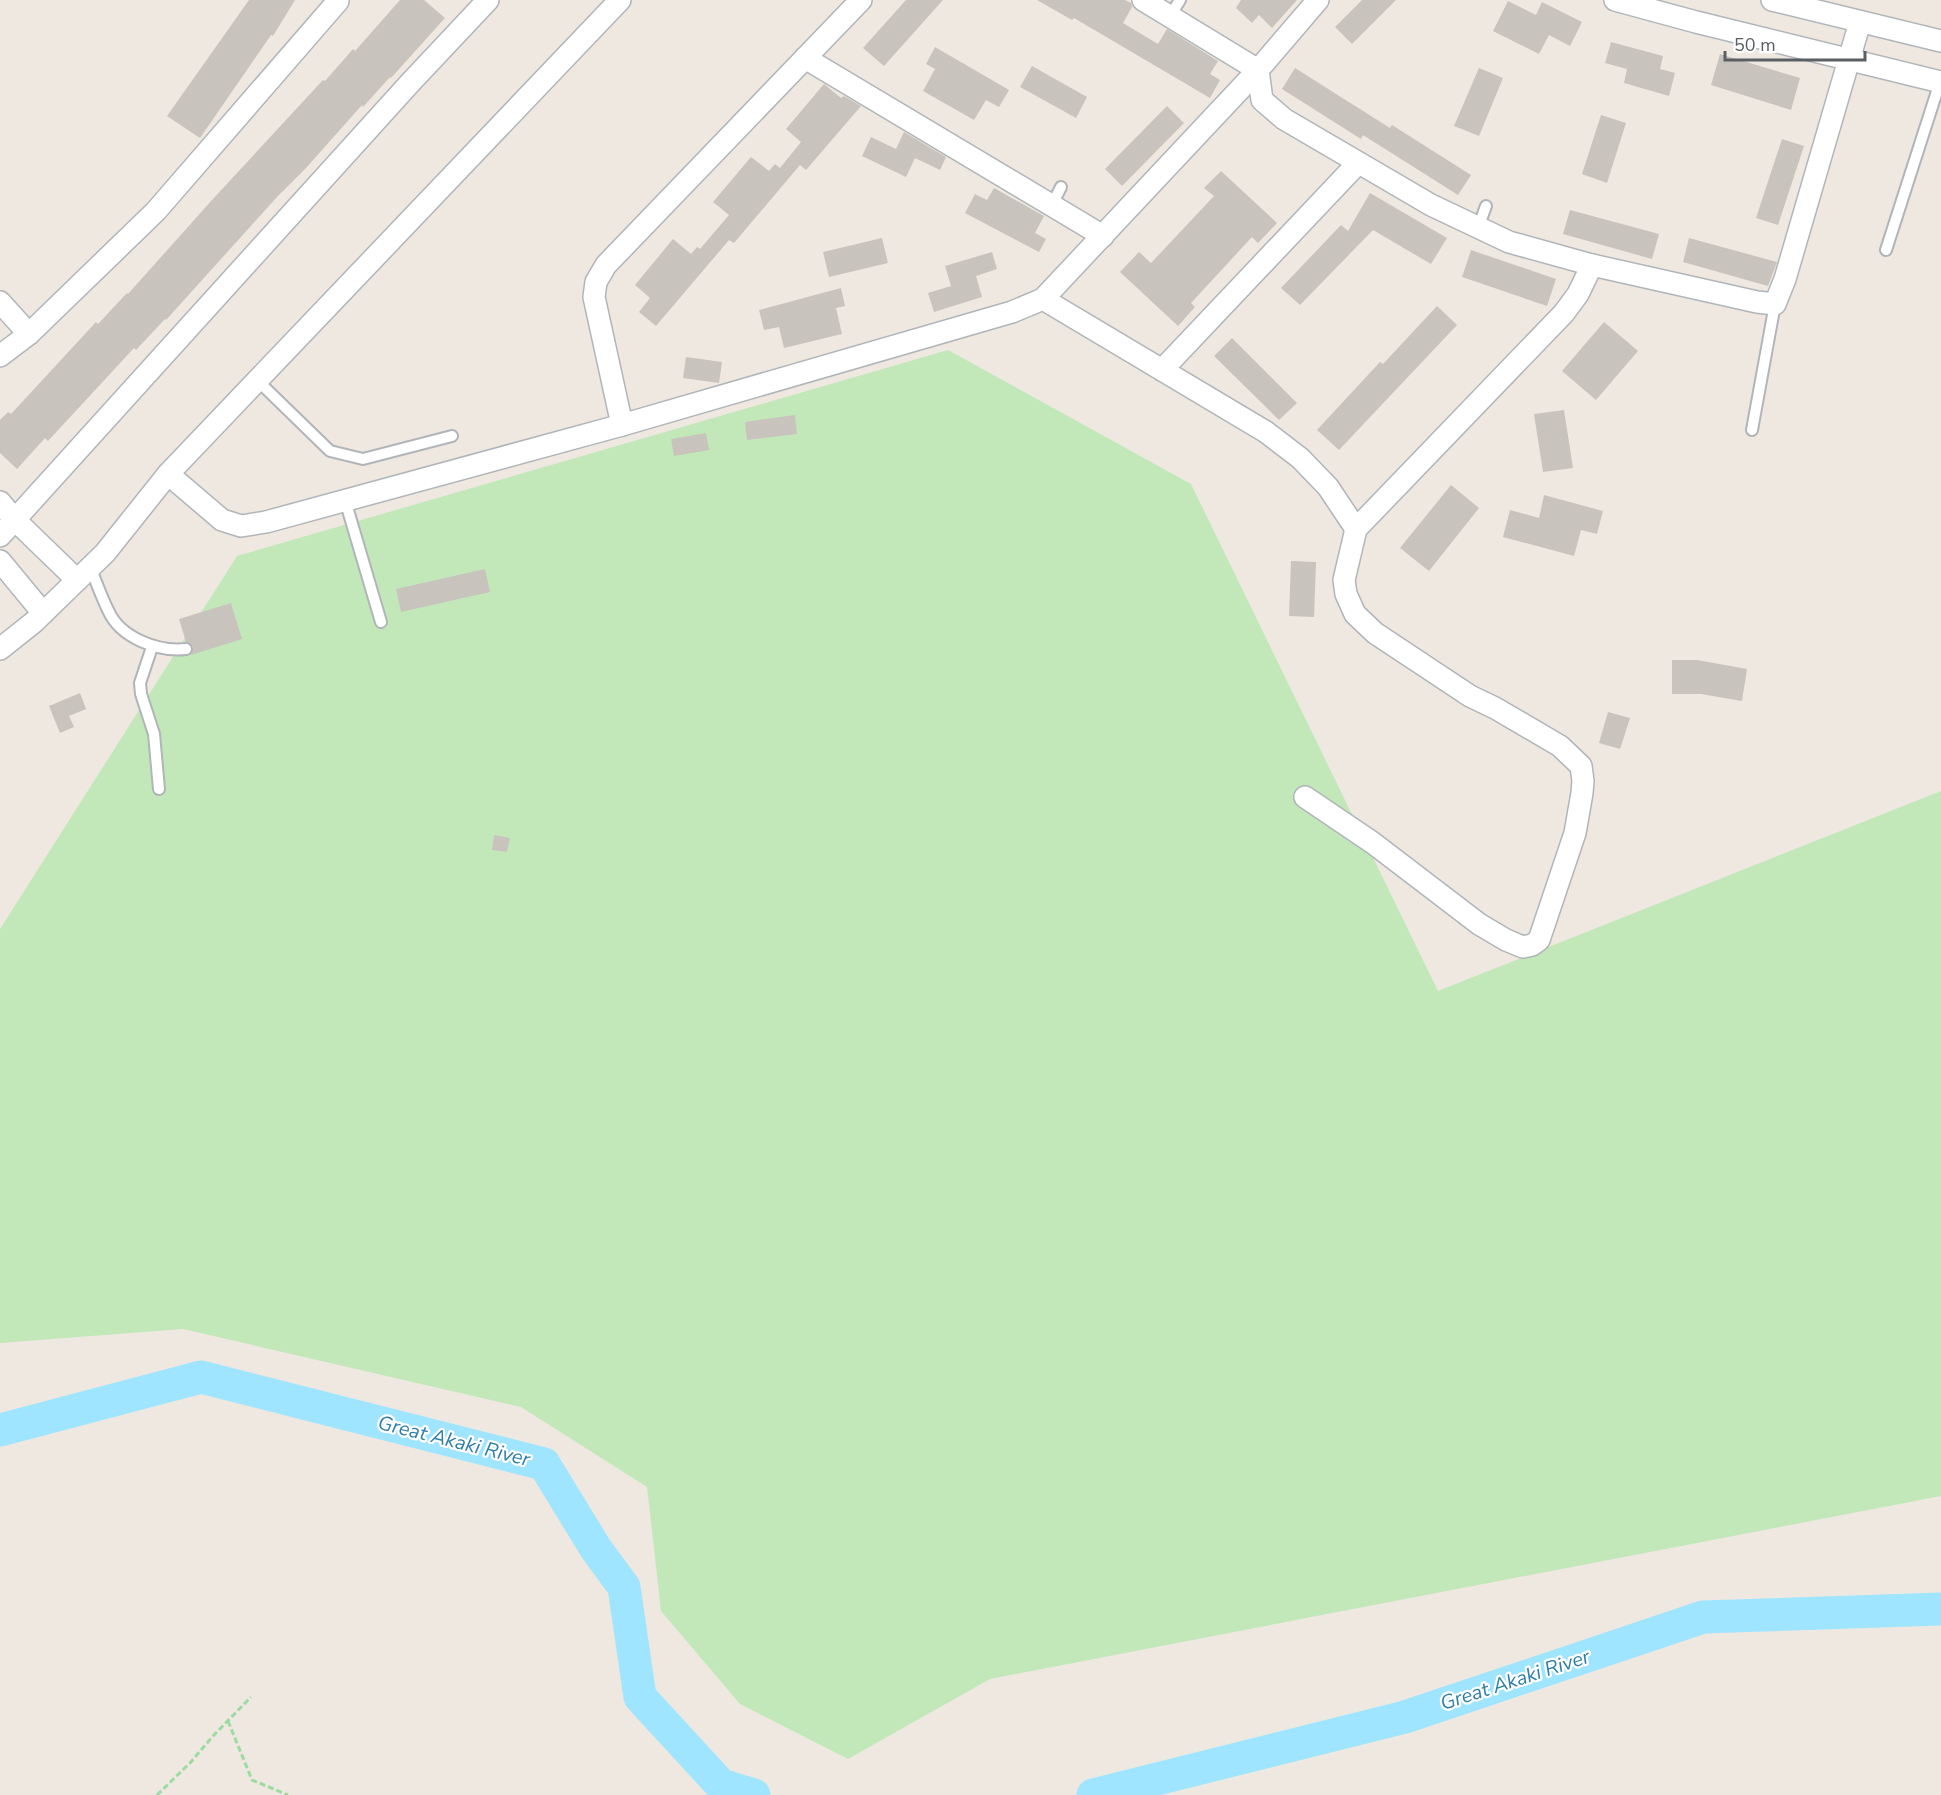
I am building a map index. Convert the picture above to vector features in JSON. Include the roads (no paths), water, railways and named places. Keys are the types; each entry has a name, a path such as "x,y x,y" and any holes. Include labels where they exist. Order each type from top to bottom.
{"street":[{"path":"0,356 28,334 156,211 338,0"},
{"path":"0,536 402,91 488,0"},
{"path":"0,649 43,613 105,553 168,474 620,0"},
{"path":"622,425 594,297 596,282 606,265 861,0"},
{"path":"1143,0 1175,8 1258,70 1262,100 1284,119 1431,205 1478,228 1509,242 1592,265 1775,304 1785,279 1860,22"},
{"path":"168,474 222,520 241,526 266,522 622,425 1012,312 1043,299 1258,70 1318,0"},
{"path":"1615,0 1941,82"},
{"path":"1772,0 1941,41"},
{"path":"806,58 1056,196 1103,236"},
{"path":"1162,370 1358,162"},
{"path":"1305,797 1373,843 1479,924 1523,947 1539,940 1575,833 1583,781 1581,766 1560,746 1470,696 1376,633 1355,615 1346,594 1344,580 1356,529 1452,418 1564,313 1578,294 1592,265"},
{"path":"1043,299 1266,432 1300,458 1328,487 1356,529"},
{"path":"0,302 28,334"},
{"path":"0,502 15,520 84,574"},
{"path":"0,561 43,613"}],"lane":[{"path":"1886,250 1941,82"},
{"path":"1478,228 1486,206"},
{"path":"1752,429 1775,304"},
{"path":"258,381 330,451 363,459 452,436"},
{"path":"345,500 381,622"},
{"path":"84,574 122,629 152,647 171,651 186,649"},
{"path":"152,647 140,683 141,694 154,734 159,789"}],"waterway":[{"name":"Great Akaki River","path":"0,1430 201,1377 544,1464 596,1549 624,1587 640,1697 721,1785 754,1795"},
{"name":"Great Akaki River","path":"1093,1795 1405,1717 1703,1617 1941,1609"}]}
